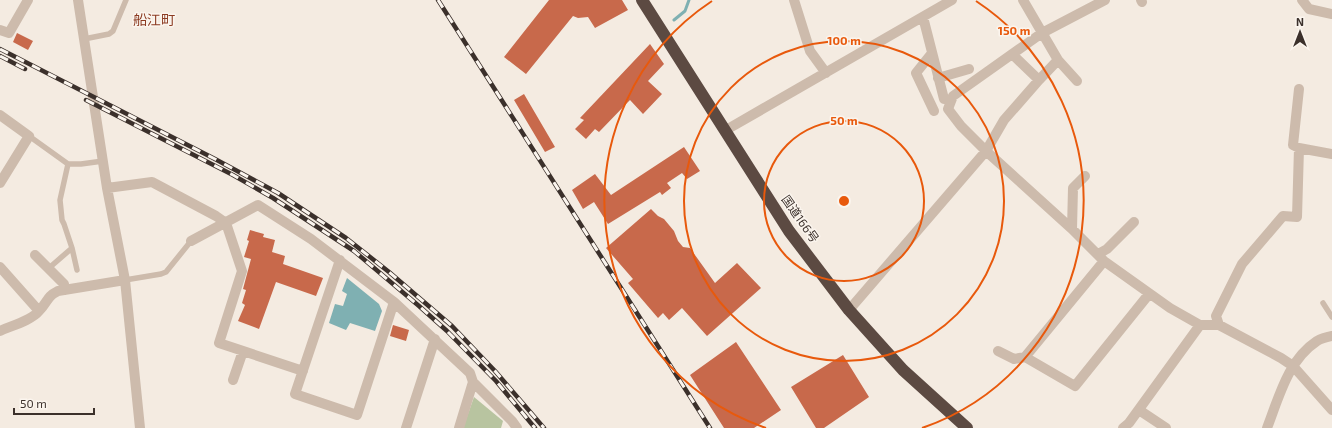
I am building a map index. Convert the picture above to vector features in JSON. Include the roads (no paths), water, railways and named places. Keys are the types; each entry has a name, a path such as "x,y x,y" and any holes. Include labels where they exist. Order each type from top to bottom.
{"highway":[{"name":"国道166号","path":"642,0 789,231 849,310 904,370 967,428"}],"street":[{"path":"0,30 9,33 28,0"},
{"path":"78,0 107,188 125,280 140,428"},
{"path":"794,0 810,51 826,73"},
{"path":"726,130 952,0"},
{"path":"1024,0 1058,60 1077,81"},
{"path":"1105,0 1042,33 953,96 948,109 961,126 986,151 1072,229 1101,258 1149,294 1200,326 1219,325 1281,358 1293,366 1332,410"},
{"path":"1302,0 1309,9 1332,14"},
{"path":"923,17 944,99"},
{"path":"932,53 916,73 934,111"},
{"path":"1012,54 1039,80"},
{"path":"849,310 986,151 1004,120 1058,60"},
{"path":"938,78 969,69"},
{"path":"1299,88 1293,145 1299,148 1332,154"},
{"path":"0,115 29,136 0,182"},
{"path":"1219,325 1216,316 1242,264 1283,216 1298,217 1299,148"},
{"path":"1072,229 1073,188 1085,176"},
{"path":"107,188 152,182 216,216 226,223 242,271 219,343 302,371"},
{"path":"192,241 258,205 311,239 394,302 470,373 473,382 513,426"},
{"path":"1025,358 1107,249 1134,222"},
{"path":"35,255 64,284 65,290"},
{"path":"340,260 295,394 357,415 394,302"},
{"path":"0,267 39,311"},
{"path":"0,331 34,315 39,311 50,295 58,291 125,280"},
{"path":"998,351 1014,359 1025,358 1075,386 1149,294"},
{"path":"1122,428 1129,423 1139,410 1200,326"},
{"path":"1267,428 1283,386 1293,366 1301,356 1318,341 1332,336"},
{"path":"406,428 435,339"},
{"path":"234,380 243,351"},
{"path":"459,428 473,382"},
{"path":"1139,410 1166,428"}],"lane":[{"path":"84,39 109,34 113,31 126,0"},
{"path":"29,136 68,164 103,161"},
{"path":"68,164 60,200 62,220 72,248 77,270"},
{"path":"125,280 166,272 192,241"},
{"path":"49,268 72,248"},
{"path":"1323,303 1332,317"}],"water":[{"path":"347,278 379,304 382,311 375,331 350,323 346,330 329,323 335,304 343,306 347,294 342,291"}],"waterway":[{"path":"674,20 685,11 689,0"}],"railway":[{"path":"438,0 710,428"},
{"path":"0,49 215,159 278,193 346,238 389,272 452,326 495,371 544,428"},
{"path":"0,56 25,69"},
{"path":"86,100 233,175 273,198 354,251 447,331 496,381 535,428"}],"district":[{"name":"船江町","path":"154,20"}]}
